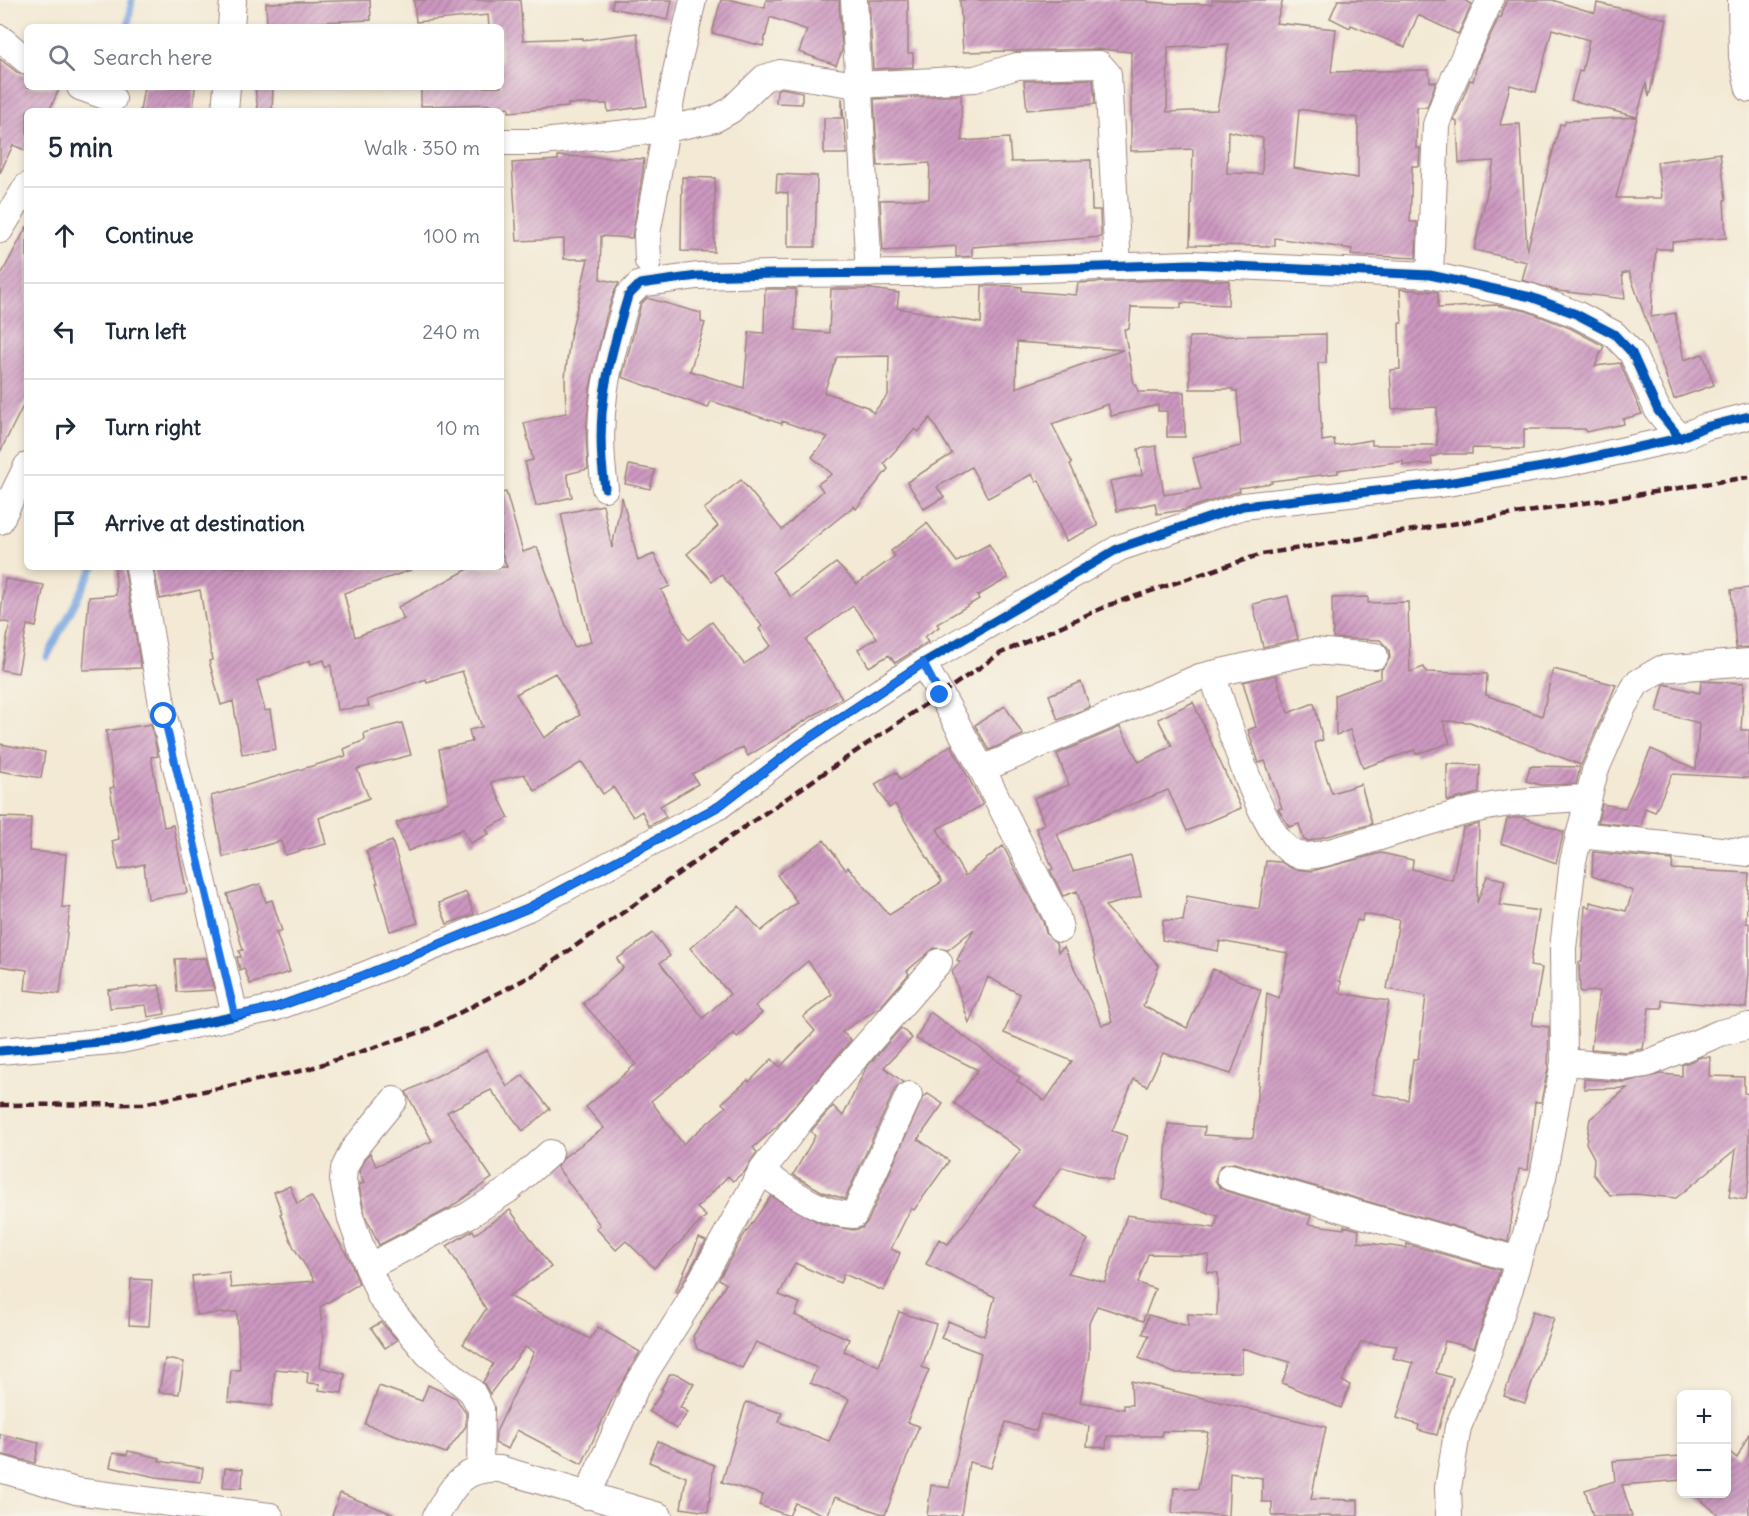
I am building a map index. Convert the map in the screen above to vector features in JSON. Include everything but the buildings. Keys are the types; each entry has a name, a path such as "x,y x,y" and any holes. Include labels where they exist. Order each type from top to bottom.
{"street":[{"path":"231,24 233,0"},
{"path":"648,261 647,234 693,0"},
{"path":"854,0 869,274"},
{"path":"1430,275 1436,125 1448,92 1490,0"},
{"path":"1741,0 1742,57 1749,89"},
{"path":"0,38 24,58"},
{"path":"504,142 542,142 666,129 723,116 764,78 780,73 857,85 975,79 1017,66 1098,64 1108,74 1118,267"},
{"path":"88,90 113,99"},
{"path":"225,108 227,90"},
{"path":"0,230 24,191"},
{"path":"605,488 600,458 602,395 628,296 639,284 719,276 869,274 1191,264 1430,275 1531,297 1576,314 1614,334 1632,353 1658,411 1680,438"},
{"path":"0,1051 121,1040 274,1008 528,908 719,806 799,745 923,663 1119,549 1243,506 1447,483 1566,463 1680,438 1705,427 1749,416"},
{"path":"0,521 24,472"},
{"path":"140,570 164,716 235,1015"},
{"path":"982,770 1212,674 1313,651 1375,656"},
{"path":"1449,1516 1448,1488 1458,1427 1481,1373 1542,1177 1564,1062 1563,948 1572,861 1586,798 1595,771 1618,718 1637,683 1661,669 1749,662"},
{"path":"923,663 982,770 1057,917 1060,929"},
{"path":"1212,674 1233,740 1266,820 1287,850 1297,856 1309,856 1348,846 1486,807 1586,798"},
{"path":"1579,835 1749,853"},
{"path":"587,1496 635,1389 687,1306 760,1172 800,1120 939,962"},
{"path":"1564,1062 1626,1066 1646,1064 1712,1036 1749,1026"},
{"path":"760,1172 793,1193 837,1215 854,1215 909,1095"},
{"path":"394,1100 352,1150 344,1169 343,1180 351,1218 381,1298 428,1354 472,1392 481,1409 480,1468"},
{"path":"368,1268 469,1215 508,1190 550,1153"},
{"path":"1230,1177 1518,1260"},
{"path":"436,1516 454,1485 480,1468 500,1469 659,1516"},
{"path":"0,1469 76,1491 270,1516"}],"waterway":[{"path":"128,24 132,0"},
{"path":"47,657 92,570"}],"railway":[{"path":"0,1105 142,1104 305,1070 424,1031 537,973 743,828 1001,653 1109,605 1262,554 1749,477"}],"cycle path":[{"path":"605,488 601,437 604,391 628,296 640,284 697,276 914,273 1191,264 1430,275 1531,297 1576,314 1614,334 1632,353 1658,411 1680,438"},
{"path":"0,1051 121,1040 274,1008 365,975 528,908 719,806 799,745 923,663 1119,548 1243,506 1447,483 1566,463 1680,438 1705,427 1749,416"}],"route":[{"path":"164,716 235,1015 274,1008 365,975 528,908 719,806 799,745 923,663 940,695"}]}
